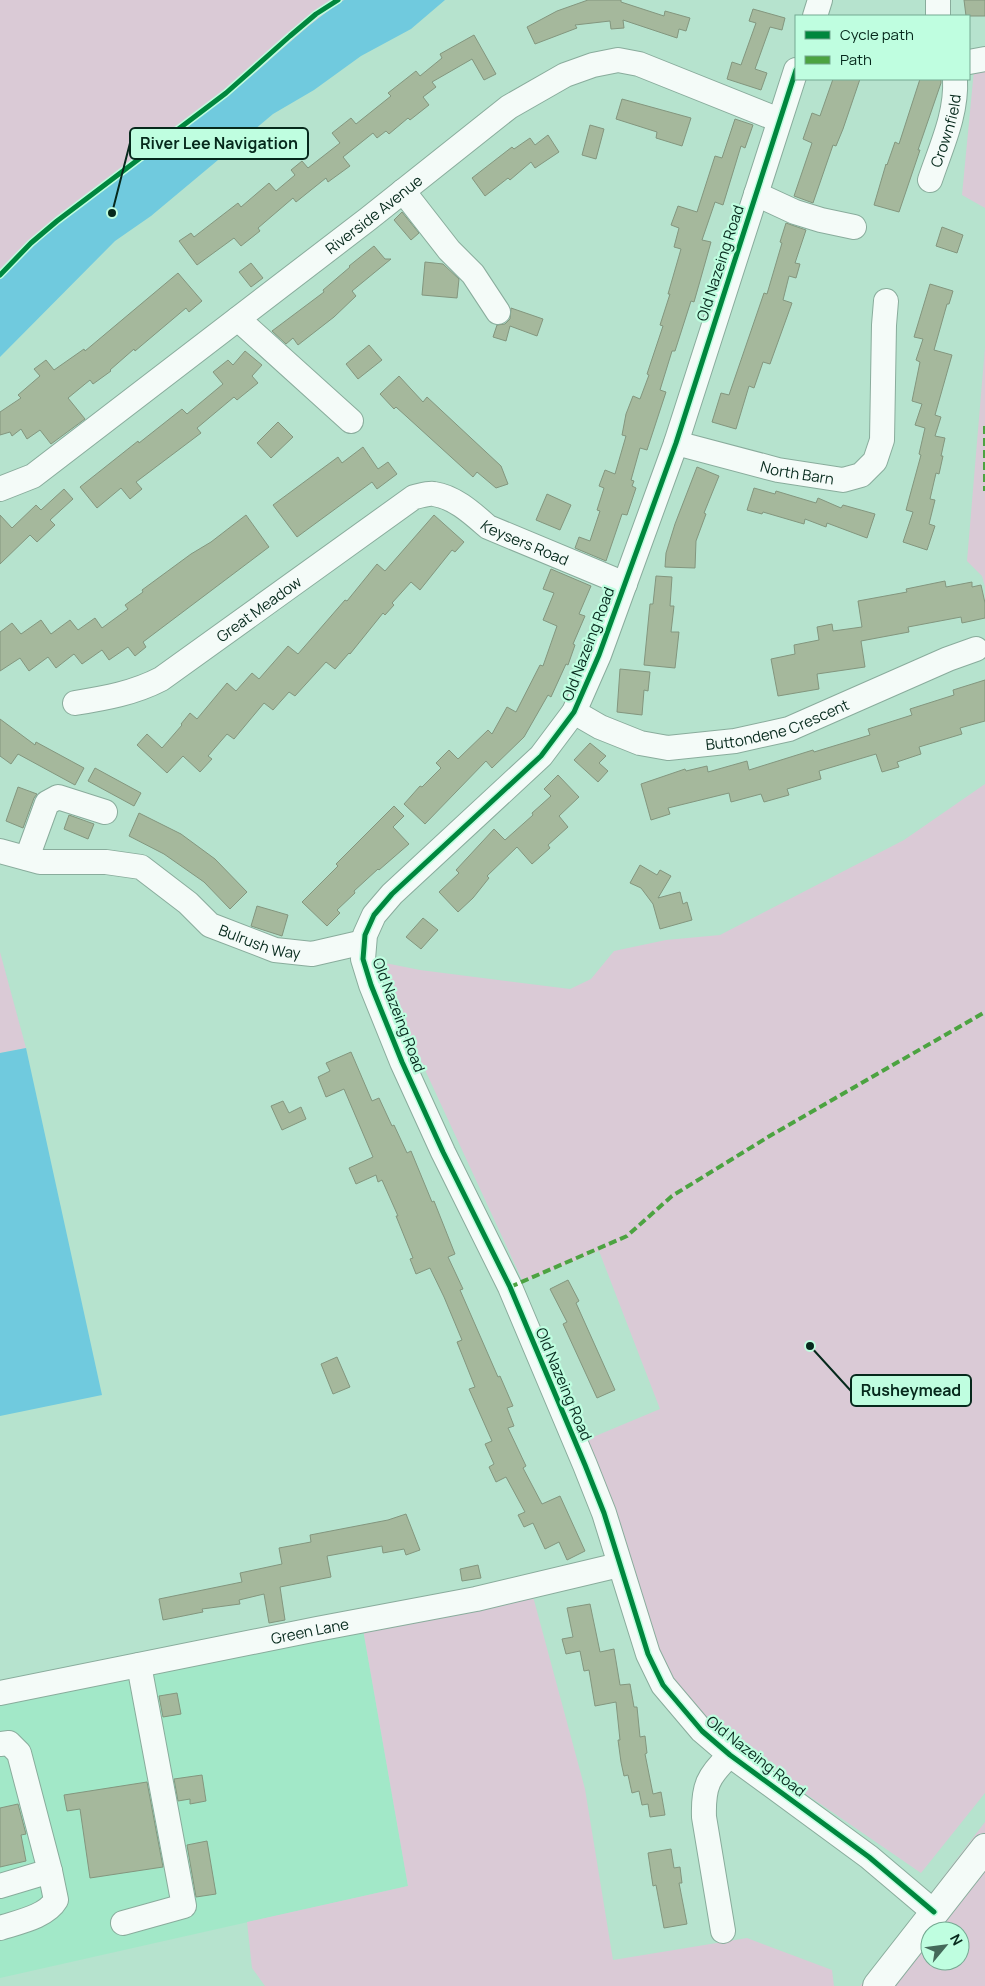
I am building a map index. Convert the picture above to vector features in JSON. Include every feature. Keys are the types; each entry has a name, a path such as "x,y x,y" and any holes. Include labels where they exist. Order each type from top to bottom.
{"main road":[{"path":"877,1986 985,1848"}],"street":[{"path":"815,15 820,0"},
{"path":"938,0 938,15"},
{"name":"Riverside Avenue","path":"0,489 33,476 238,319 509,107 565,75 593,64 618,60 639,64 779,120"},
{"path":"970,62 985,60"},
{"name":"Old Nazeing Road","path":"795,73 676,443 599,655 574,712 541,756 392,894 374,915 365,936 363,958 371,985 402,1062 510,1287 598,1497 648,1654 663,1685 682,1710 702,1731 730,1755 869,1857 934,1912"},
{"name":"Crownfield","path":"930,180 949,125 956,96 955,80"},
{"path":"403,191 449,250 472,274 498,312"},
{"path":"756,194 795,212 854,227"},
{"name":"North Barn","path":"676,443 778,470 843,480 861,475 875,461 882,440 886,301"},
{"path":"238,319 351,421"},
{"name":"Keysers Road","path":"432,494 448,498 472,513 488,527 625,584"},
{"name":"Great Meadow","path":"75,703 126,694 142,689 162,679 393,511 414,497 432,494"},
{"name":"Buttondene Crescent","path":"574,712 600,728 640,744 668,748 735,741 789,729 948,658 976,649"},
{"path":"27,858 47,803 58,797 105,812"},
{"name":"Bulrush Way","path":"0,851 40,862 106,862 141,867 188,903 210,925 275,950 312,954 364,942"},
{"name":"Green Lane","path":"0,1693 476,1599 620,1565"},
{"path":"123,1923 184,1906 139,1666"},
{"path":"0,1744 9,1743 19,1753 56,1900 53,1906 46,1911 0,1928"},
{"name":"Old Nazeing Road","path":"722,1931 704,1817 704,1799 708,1782 715,1770 730,1755"},
{"path":"0,1886 50,1871"}],"shaded area":[{"path":"0,0 344,0 313,22 227,96 81,206 26,253 0,279"},
{"path":"985,69 985,208 962,195 974,70"},
{"path":"985,347 985,587 982,576 967,561"},
{"path":"985,784 985,1793 921,1873 755,1759 700,1713 661,1664 586,1440 660,1409 599,1251 523,1282 408,1033 380,962 420,970 570,989 591,979 614,951 666,940 720,935 904,840"},
{"path":"0,952 26,1048 0,1053"},
{"path":"528,1578 585,1789 613,1960 747,1938 832,1970 834,1986 265,1986 252,1968 247,1922 408,1886 360,1612"},
{"path":"360,1612 408,1886 0,1978 0,1683"},
{"path":"985,1822 985,1986 860,1986"}],"water":[{"path":"344,0 445,0 411,29 361,56 314,90 273,114 151,216 115,241 0,357 0,279 26,253 81,206 227,96 313,22"},
{"path":"26,1048 102,1395 0,1416 0,1053"}],"building":[{"path":"588,0 621,0 621,2 664,16 665,11 690,18 686,31 679,29 677,38 623,20 624,28 611,29 610,21 575,25 577,28 535,44 527,27 557,11"},
{"path":"964,0 985,0 985,16 966,15"},
{"path":"753,9 785,18 782,30 770,27 755,69 767,73 761,90 727,79 732,62 741,65 756,23 749,21"},
{"path":"474,35 496,74 484,80 472,59 432,82 436,87 423,97 429,105 410,120 408,118 389,134 386,131 377,138 373,133 343,157 350,166 328,182 326,178 296,202 293,198 258,228 260,231 241,246 234,238 197,265 179,241 191,233 194,237 238,203 241,207 269,183 276,191 295,175 291,170 302,161 308,168 340,143 332,133 351,118 356,124 391,96 388,93 416,71 420,76 442,58 440,54"},
{"path":"833,80 860,80 843,129 836,146 833,145 813,203 794,196 812,143 803,139 812,113 820,116"},
{"path":"920,80 941,80 899,212 874,205 886,164 895,142 899,144"},
{"path":"622,99 691,118 682,146 656,138 657,132 616,119"},
{"path":"735,119 753,125 745,148 741,146 723,205 715,202 702,240 711,242 694,302 691,301 675,351 672,351 660,390 666,392 647,450 640,448 631,480 634,481 632,486 636,488 627,515 622,514 606,561 575,548 579,537 590,541 600,511 597,510 604,488 599,486 605,470 615,474 626,436 622,435 626,414 633,396 640,399 649,375 647,374 663,326 660,325 681,249 674,247 679,228 671,225 678,206 697,212 715,156 722,158"},
{"path":"590,125 604,129 596,159 582,155"},
{"path":"548,135 559,152 535,168 531,162 510,180 508,178 485,196 472,178 512,147 514,149 530,138 535,145"},
{"path":"402,212 419,233 411,240 394,220"},
{"path":"786,223 806,230 795,263 800,264 796,278 789,276 783,300 792,303 770,364 763,362 754,388 749,386 736,429 712,422 721,393 729,395 764,293 767,294"},
{"path":"942,227 963,235 957,253 936,246"},
{"path":"374,246 385,259 391,259 352,291 356,296 334,317 298,345 293,338 286,344 272,331 324,292 323,290 349,266"},
{"path":"425,262 443,264 459,279 457,298 422,295"},
{"path":"251,263 263,278 251,287 239,272"},
{"path":"178,273 202,301 189,312 186,308 135,351 134,349 111,371 93,384 90,380 68,398 85,419 51,444 40,430 27,439 21,429 12,436 10,432 0,435 0,412 21,398 18,395 40,376 34,369 46,360 54,370 84,349 85,351"},
{"path":"930,284 953,291 949,304 947,304 934,350 952,355 935,415 941,417 935,436 945,438 939,474 936,473 930,499 935,500 929,524 935,526 927,550 903,542 913,512 906,510 921,455 919,454 925,428 915,425 922,404 912,401 920,362 916,360 923,339 914,337"},
{"path":"511,308 543,319 537,336 510,326 506,341 493,337 497,325 505,324 510,319"},
{"path":"369,345 382,360 358,379 346,364"},
{"path":"245,351 262,365 252,376 258,383 237,400 234,397 197,428 201,433 136,482 142,489 130,499 121,488 97,508 80,487 182,409 187,414 223,384 213,372 228,360 233,365"},
{"path":"399,376 423,402 427,397 501,466 508,484 496,488 477,472 473,477 396,407 394,409 380,394"},
{"path":"278,422 293,437 271,458 257,443"},
{"path":"363,447 378,469 388,462 397,474 377,489 372,482 297,537 273,505 338,457 342,463"},
{"path":"697,467 719,476 704,513 706,514 696,541 695,568 665,567 666,553 675,524"},
{"path":"754,488 775,494 776,491 816,503 818,498 841,508 843,505 875,514 867,538 827,523 826,527 805,519 804,524 763,512 762,514 747,510"},
{"path":"64,489 73,499 50,520 55,525 37,542 30,535 0,564 0,515 12,528 36,505 41,510"},
{"path":"547,494 571,505 560,530 536,520"},
{"path":"246,515 269,547 143,642 146,647 135,656 128,647 109,660 102,650 82,664 74,654 56,668 48,657 29,671 20,658 0,671 0,632 12,623 21,634 41,620 51,634 70,620 78,630 95,618 102,628 128,609 125,605 143,592 142,590"},
{"path":"434,515 464,542 455,552 452,550 420,590 411,582 392,603 394,605 385,615 383,613 350,654 335,669 326,662 295,696 289,692 273,710 264,703 234,739 227,734 208,756 212,759 200,772 183,756 167,773 137,745 147,734 162,748 190,713 197,719 227,683 236,691 252,673 259,679 288,646 298,654 345,600 347,601 377,564 385,571"},
{"path":"551,569 591,586 579,614 585,616 573,644 575,645 568,665 566,664 551,697 548,695 524,737 492,768 486,761 425,824 404,804 420,786 422,787 441,768 436,763 449,750 458,759 488,730 492,734 507,707 516,712 540,665 543,666 557,626 543,620 554,593 543,589"},
{"path":"656,576 672,577 670,606 674,606 671,632 679,632 675,668 644,665 650,604 653,604"},
{"path":"945,581 946,587 972,582 972,587 981,585 985,603 985,618 962,623 961,617 908,627 909,632 861,641 865,667 817,674 819,689 778,696 771,659 795,654 794,645 819,640 817,627 832,624 833,631 862,627 858,601 907,592 906,589"},
{"path":"620,669 650,672 648,691 644,690 642,715 617,712"},
{"path":"985,680 985,721 960,728 962,734 919,747 921,754 897,762 899,767 882,772 876,754 819,771 821,779 787,789 789,795 764,802 761,794 731,802 729,793 668,808 670,814 651,820 641,784 685,769 686,771 707,766 708,772 747,761 749,770 813,750 814,752 870,735 868,729 912,715 910,709 954,695 953,690"},
{"path":"0,719 35,745 36,742 84,768 75,785 18,754 11,764 0,756"},
{"path":"590,743 606,756 599,763 608,771 598,782 574,760"},
{"path":"95,768 141,793 134,806 88,781"},
{"path":"558,775 579,797 559,816 568,827 548,845 550,848 532,864 517,847 487,876 489,878 473,898 458,912 439,892 459,873 456,870 494,829 505,840 533,815 532,813 551,796 544,789"},
{"path":"18,787 37,794 23,828 6,821"},
{"path":"394,806 404,816 393,827 409,844 354,891 355,893 337,910 340,913 327,926 302,902 338,866 336,864"},
{"path":"139,813 181,834 215,859 247,892 230,909 204,882 164,854 129,836"},
{"path":"69,815 94,824 88,839 64,829"},
{"path":"640,865 657,875 660,870 671,876 658,898 680,892 683,904 687,902 692,920 660,929 653,904 641,888 630,883"},
{"path":"257,906 288,915 282,936 251,926"},
{"path":"423,918 438,930 421,949 406,937"},
{"path":"351,1052 372,1101 379,1098 407,1153 411,1151 432,1202 434,1201 455,1254 448,1257 463,1289 460,1290 498,1377 500,1376 513,1406 507,1408 514,1426 508,1428 526,1466 523,1468 542,1504 560,1496 585,1551 567,1560 559,1542 545,1549 533,1523 524,1527 518,1515 525,1512 506,1477 496,1482 489,1467 494,1464 485,1444 492,1441 469,1389 475,1387 457,1342 462,1340 444,1297 430,1268 416,1274 410,1259 413,1258 396,1216 398,1216 382,1180 378,1182 376,1175 356,1184 349,1168 373,1157 344,1089 326,1097 318,1077 330,1071 326,1063"},
{"path":"283,1101 289,1113 301,1107 306,1119 282,1130 271,1106"},
{"path":"568,1280 579,1301 576,1303 615,1390 597,1398 563,1324 567,1322 550,1289"},
{"path":"337,1357 350,1387 333,1394 321,1364"},
{"path":"406,1514 420,1550 406,1555 404,1549 383,1553 382,1546 327,1556 331,1577 280,1587 285,1620 269,1623 264,1594 239,1600 240,1604 202,1609 203,1612 163,1620 159,1599 242,1582 240,1573 282,1564 279,1548 311,1542 310,1535 388,1520"},
{"path":"478,1565 481,1578 462,1581 460,1569"},
{"path":"590,1604 600,1652 614,1649 620,1685 630,1684 634,1707 637,1707 640,1737 645,1736 647,1753 645,1754 653,1794 661,1792 665,1815 650,1817 648,1804 642,1805 639,1791 632,1793 628,1775 624,1776 618,1740 620,1740 616,1702 595,1706 589,1670 584,1671 580,1651 566,1654 562,1639 573,1637 567,1608"},
{"path":"177,1693 181,1714 163,1717 159,1696"},
{"path":"202,1775 206,1801 190,1804 190,1799 178,1801 174,1779"},
{"path":"147,1782 163,1867 90,1878 80,1809 67,1811 64,1795"},
{"path":"18,1804 26,1834 21,1835 26,1861 0,1867 0,1808"},
{"path":"207,1841 216,1894 196,1897 187,1845"},
{"path":"671,1849 674,1868 680,1867 682,1883 679,1883 687,1924 664,1928 656,1885 653,1886 648,1853"}],"marked path":[{"path":"985,426 985,491"},
{"path":"510,1287 627,1236 672,1196 773,1134 985,1012"}],"cycle path":[{"path":"0,275 31,243 57,221 226,93 316,14 338,0"},
{"path":"795,73 676,443 599,655 574,712 541,756 392,894 374,915 365,935 363,959 371,985 402,1062 443,1152 510,1287 585,1465 604,1513 648,1654 663,1685 702,1731 730,1755 869,1857 934,1912"}],"place":[{"name":"River Lee Navigation","path":"112,213"},
{"name":"Rusheymead","path":"810,1346"}]}
